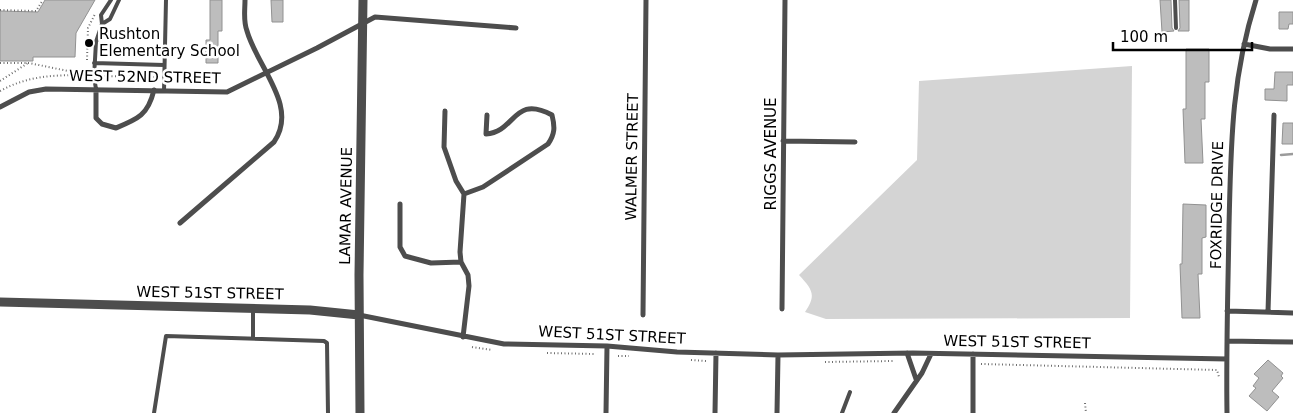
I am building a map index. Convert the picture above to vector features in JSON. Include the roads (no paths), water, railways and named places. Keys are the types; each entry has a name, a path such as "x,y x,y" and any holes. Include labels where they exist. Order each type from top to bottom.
{"street":[{"path":"180,223 274,142 282,127 282,109 246,31 245,0"},
{"name":"LAMAR AVENUE","path":"360,413 359,315 363,0"},
{"name":"WALMER STREET","path":"643,315 646,0"},
{"name":"RIGGS AVENUE","path":"782,309 785,0"},
{"name":"FOXRIDGE DRIVE","path":"1227,413 1227,311 1232,133 1236,82 1256,0"},
{"name":"WEST 52ND STREET","path":"0,107 29,92 46,89 227,92 378,17 516,28"},
{"path":"1244,44 1270,49 1293,49"},
{"path":"96,89 96,118 102,124 116,128 143,113 150,106 154,90"},
{"path":"445,111 444,147 456,181 464,194 461,262 468,275 469,286 463,337"},
{"path":"464,194 483,188 548,144 554,136 555,126 552,115 544,111 521,111 515,114 504,129 486,134 487,115"},
{"path":"1268,312 1274,115"},
{"path":"783,141 855,142"},
{"path":"400,204 400,247 405,256 431,263 461,262"},
{"name":"WEST 51ST STREET","path":"0,302 310,310 359,315 504,344 607,346 778,355 907,353 1227,360"},
{"path":"1227,311 1293,313"},
{"path":"1227,341 1293,342"},
{"path":"606,413 607,346"},
{"path":"714,413 716,353"},
{"path":"907,353 916,378"},
{"path":"894,413 931,354"},
{"path":"973,354 973,413"},
{"path":"777,413 778,355"}],"lane":[{"path":"96,89 94,63 96,42 102,24 101,15 111,0"},
{"path":"102,24 110,19 119,0"},
{"path":"164,91 166,0"},
{"path":"1174,0 1176,28"},
{"path":"94,63 164,65"},
{"path":"253,308 253,338"},
{"path":"154,413 166,336 324,341 328,343 328,413"},
{"path":"842,413 850,392"}],"waterway":[{"path":"1281,155 1293,154"}],"place":[{"name":"Rushton Elementary School","path":"89,43"}]}
